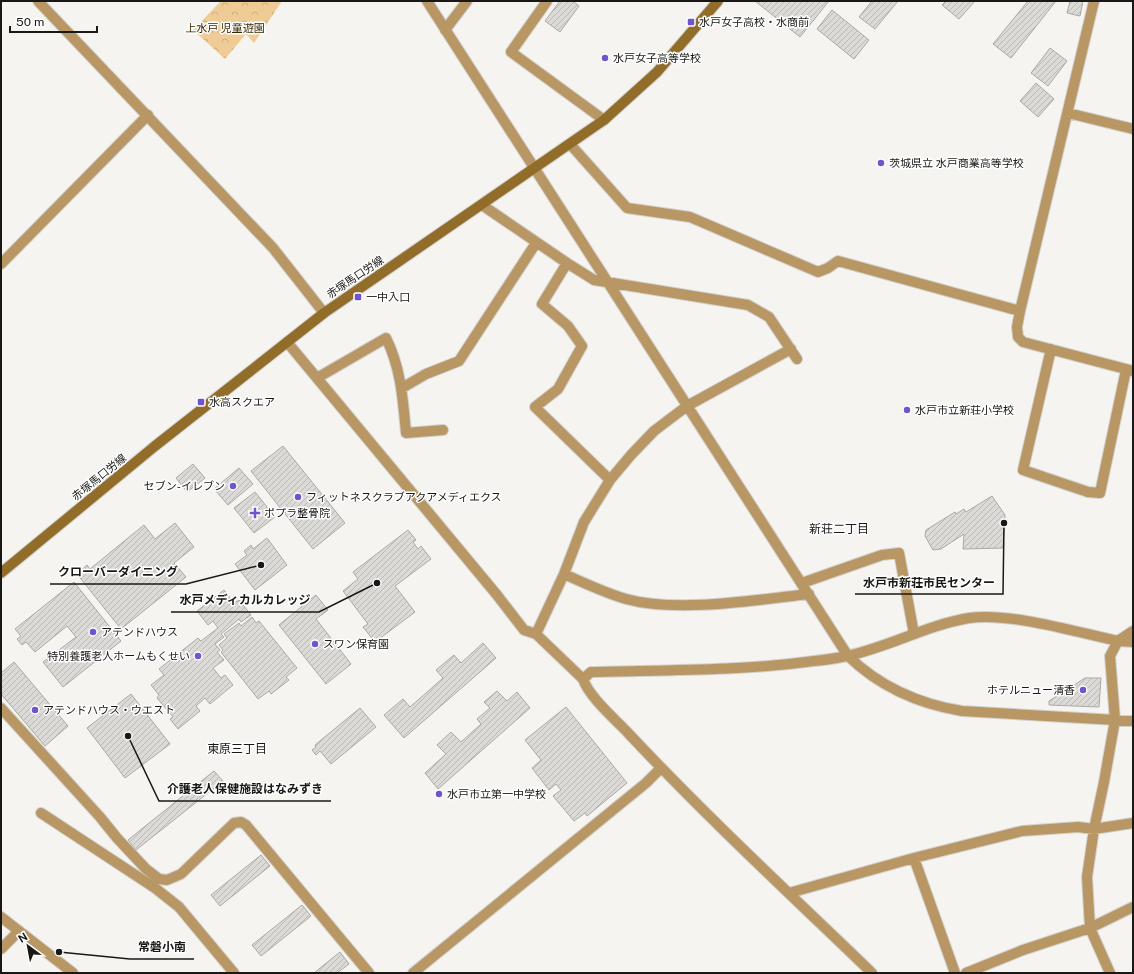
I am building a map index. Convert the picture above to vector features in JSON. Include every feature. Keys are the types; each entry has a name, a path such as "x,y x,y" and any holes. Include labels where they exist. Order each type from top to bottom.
{"main road":[{"name":"赤塚馬口労線","path":"1,573 151,450 324,313 604,120 657,72 718,1"}],"street":[{"path":"38,1 273,248 324,313"},
{"path":"426,1 848,656 872,676 889,687 924,703 943,708 962,711 1133,721"},
{"path":"445,30 467,1"},
{"path":"547,1 511,52 604,120"},
{"path":"1052,349 1023,470 1088,492 1100,492 1129,371 1052,349 1023,342 1018,337 1017,327 1094,1"},
{"path":"1068,113 1133,129"},
{"path":"1,264 148,115"},
{"path":"570,144 627,208 690,217 818,272 828,268 838,261 1020,311"},
{"path":"482,204 566,263 594,280 748,305 769,317 797,359"},
{"path":"402,388 426,374 459,361 536,242"},
{"path":"566,263 542,304 568,326 582,346 558,388 535,407 610,480"},
{"path":"317,378 386,338 394,354 402,388 406,433 443,430"},
{"path":"287,342 497,595 524,630 536,634 583,679 585,686 661,768 872,973"},
{"path":"536,634 564,574 584,522 610,480 631,455 654,431 687,406 791,349"},
{"path":"802,583 882,555 899,553 914,634"},
{"path":"564,574 627,599 666,604 690,605 809,594"},
{"path":"583,679 591,672 776,666 848,656 968,618 987,617 1017,620 1118,641 1133,642"},
{"path":"1110,973 1090,928 1088,877 1094,828 1115,720 1110,674 1110,656 1118,641 1133,631"},
{"path":"1,708 100,817 117,838 146,868 159,879 166,880 181,874 234,823 241,822 246,825 369,973"},
{"path":"413,973 573,844 646,783 661,768"},
{"path":"41,813 155,888 179,907 234,973"},
{"path":"789,893 914,858 1022,831 1078,827 1094,828 1133,823"},
{"path":"914,858 955,973"},
{"path":"966,973 1023,950 1090,928 1133,907"},
{"path":"1,917 71,972"},
{"path":"1,949 19,931"}],"green space":[{"name":"上水戸 児童遊園","path":"221,1 282,1 254,43 246,34 225,59 193,30"}],"building":[{"path":"560,1 573,1 579,6 560,32 545,21"},
{"path":"755,1 829,1 800,37"},
{"path":"872,1 898,1 875,29 859,17"},
{"path":"946,1 975,1 959,19 942,5"},
{"path":"1028,1 1056,1 1011,58 993,44"},
{"path":"1070,1 1083,1 1080,16 1067,13"},
{"path":"832,10 869,40 854,59 817,29"},
{"path":"1050,48 1067,61 1048,86 1031,73"},
{"path":"1036,83 1054,99 1038,117 1020,101"},
{"name":"フィットネスクラブアクアメディエクス","path":"283,446 345,523 313,549 251,471"},
{"path":"193,464 205,478 187,492 176,478"},
{"name":"セブン-イレブン","path":"239,468 253,484 228,505 214,489"},
{"name":"ポプラ整骨院","path":"255,492 275,517 254,533 234,508"},
{"path":"992,496 1005,515 1003,548 963,549 964,534 941,549 933,550 925,536 926,530 955,512 956,514 964,509 966,512"},
{"path":"175,523 194,547 174,563 186,577 121,629 77,574 87,565 90,569 144,525 155,539"},
{"path":"408,530 416,540 413,542 418,549 421,546 431,559 395,586 415,612 375,642 363,627 368,624 343,591 358,579 353,572"},
{"path":"267,538 287,565 255,590 235,564 247,555 244,551 251,545 253,549"},
{"name":"アテンドハウス","path":"74,582 121,641 63,687 43,662 76,637 67,626 35,652 26,642 22,645 17,639 21,636 15,629"},
{"name":"特別養護老人ホームもくせい","path":"224,590 234,603 239,600 251,615 241,622 239,619 221,634 224,637 215,644 220,650 217,652 224,660 213,668 221,678 225,675 233,685 210,704 205,698 196,706 200,711 178,729 170,719 173,717 157,698 159,695 151,685 164,675 159,669 198,638 201,641 218,628 213,621 208,625 197,611"},
{"name":"スワン保育園","path":"316,595 328,610 316,619 351,664 326,684 279,625"},
{"path":"252,617 256,623 259,621 297,668 286,677 289,680 271,694 269,691 258,699 221,652 223,650 219,645 227,638 224,634 239,623 241,626"},
{"path":"483,643 496,658 404,738 384,715 403,699 410,707 443,678 436,670 454,655 461,663"},
{"name":"アテンドハウス・ウエスト","path":"14,662 68,726 45,746 1,694 1,673"},
{"name":"ホテルニュー清香","path":"1085,678 1101,678 1099,707 1049,705 1049,701"},
{"path":"497,691 507,701 517,692 530,708 438,789 425,773 446,754 437,745 451,732 461,742 481,724 477,719 490,708 484,702"},
{"path":"131,694 170,744 125,778 87,728"},
{"path":"566,707 627,783 587,816 585,813 574,821 553,796 561,790 556,784 549,790 532,768 541,760 525,740"},
{"path":"360,708 376,727 331,764 320,751 316,755 312,750 316,747 315,745"},
{"path":"214,771 223,781 136,850 128,840"},
{"path":"261,855 270,866 220,906 211,895"},
{"path":"302,905 311,916 261,956 252,945"},
{"path":"340,952 349,964 337,973 314,973"}],"place":[{"name":"水戸女子高校・水商前","path":"691,22"},
{"name":"水戸女子高等学校","path":"605,58"},
{"name":"茨城県立 水戸商業高等学校","path":"881,163"},
{"name":"一中入口","path":"358,297"},
{"name":"水高スクエア","path":"201,402"},
{"name":"水戸市立新荘小学校","path":"907,410"},
{"name":"セブン-イレブン","path":"233,486"},
{"name":"フィットネスクラブアクアメディエクス","path":"298,497"},
{"name":"ポプラ整骨院","path":"255,513"},
{"name":"水戸市新荘市民センター","path":"1004,523"},
{"name":"クローバーダイニング","path":"261,565"},
{"name":"水戸メディカルカレッジ","path":"377,583"},
{"name":"アテンドハウス","path":"93,632"},
{"name":"スワン保育園","path":"315,644"},
{"name":"特別養護老人ホームもくせい","path":"198,656"},
{"name":"ホテルニュー清香","path":"1083,690"},
{"name":"アテンドハウス・ウエスト","path":"35,710"},
{"name":"介護老人保健施設はなみずき","path":"128,736"},
{"name":"水戸市立第一中学校","path":"439,794"},
{"name":"常磐小南","path":"59,952"}],"district":[{"name":"新荘二丁目","path":"839,529"},
{"name":"東原三丁目","path":"237,749"}]}
